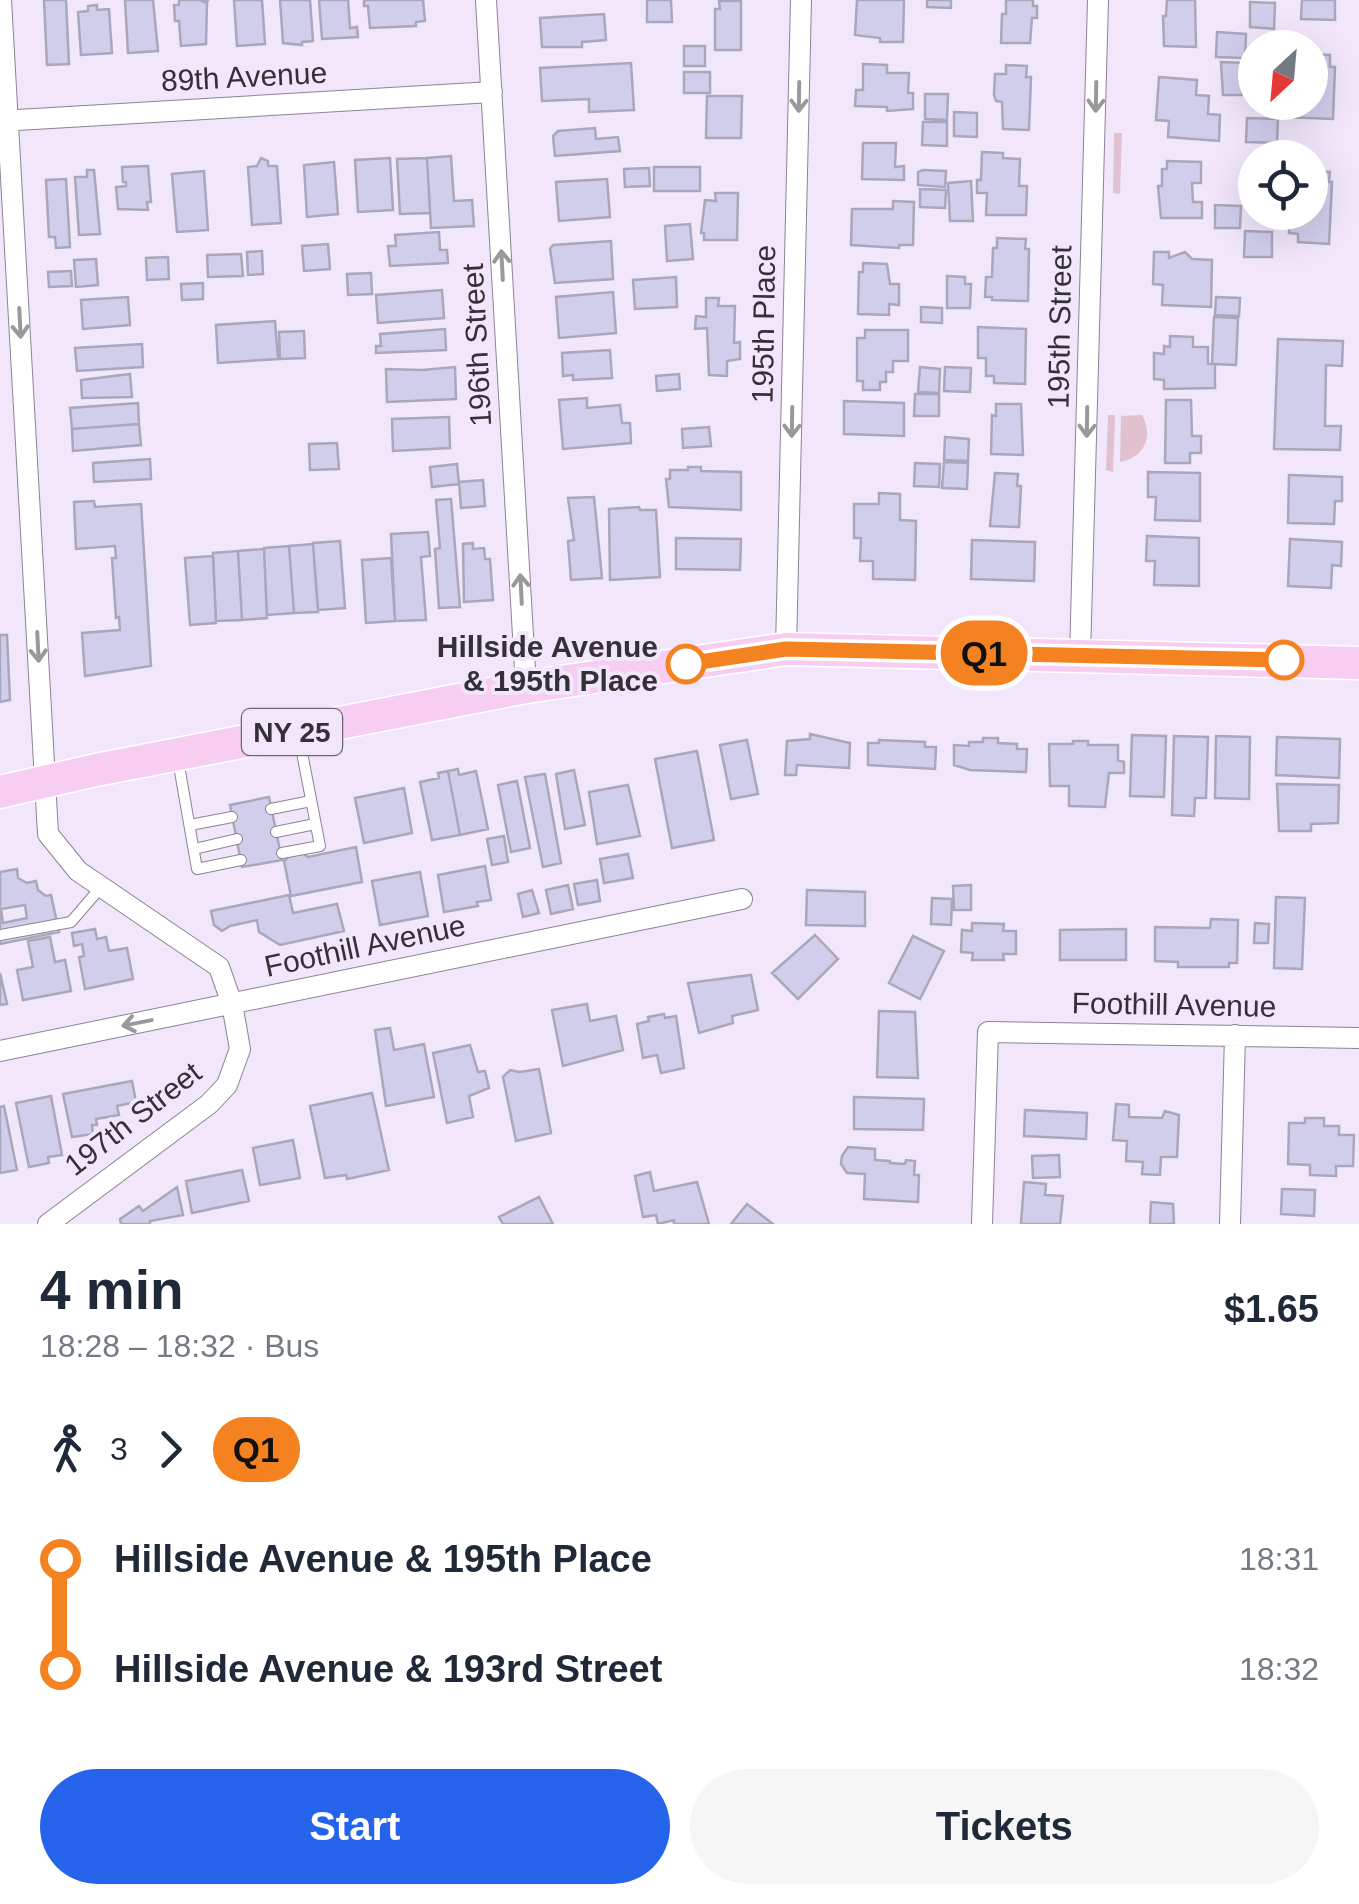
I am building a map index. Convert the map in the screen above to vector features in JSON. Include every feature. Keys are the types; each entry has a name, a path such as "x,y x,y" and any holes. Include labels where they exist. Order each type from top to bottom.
{"main road":[{"name":"NY 25","path":"0,792 526,686 786,649 1359,662"}],"street":[{"name":"197th Street","path":"1,0 4,121 48,834 70,863 218,967 232,1004 240,1049 227,1085 209,1104 48,1224"},
{"name":"196th Street","path":"486,0 526,686"},
{"name":"195th Place","path":"786,649 800,0"},
{"name":"195th Street","path":"1080,656 1098,0"},
{"name":"89th Avenue","path":"4,121 492,92"},
{"name":"Foothill Avenue","path":"0,1051 742,899"},
{"name":"Foothill Avenue","path":"982,1224 988,1032 1359,1038"},
{"path":"1230,1224 1235,1035"}],"lane":[{"path":"282,853 320,846 298,732"},
{"path":"177,754 198,869 241,860"},
{"path":"271,809 311,801"},
{"path":"190,825 232,817"},
{"path":"276,832 315,824"},
{"path":"194,848 237,839"},
{"path":"0,935 71,922 101,887"}],"shaded area":[{"path":"1114,133 1122,133 1120,194 1113,193"},
{"path":"1108,415 1115,415 1113,472 1106,470"},
{"path":"1142,415 1147,431 1145,445 1135,456 1120,462 1121,416"}],"building":[{"path":"44,0 66,0 69,64 47,65"},
{"path":"125,0 153,0 158,51 128,53"},
{"path":"179,0 209,0 204,2 206,44 181,46 174,5 179,5"},
{"path":"234,0 262,0 265,44 237,46"},
{"path":"280,0 310,0 313,41 302,45 283,43"},
{"path":"319,0 348,0 350,28 357,27 358,37 322,39"},
{"path":"364,0 423,0 425,21 416,22 416,26 370,28"},
{"path":"647,0 671,0 672,22 647,22"},
{"path":"857,0 904,0 903,42 880,42 880,38 855,35"},
{"path":"927,0 951,0 951,8 927,7"},
{"path":"1006,0 1033,0 1033,6 1037,6 1030,43 1001,43"},
{"path":"1167,0 1195,0 1196,47 1164,46"},
{"path":"1302,0 1335,0 1335,20 1301,19"},
{"path":"719,1 741,1 741,50 715,50 715,9 720,9"},
{"path":"1250,2 1275,3 1274,29 1250,27"},
{"path":"97,5 97,10 109,9 112,53 81,55 78,12"},
{"path":"604,14 606,40 582,42 582,47 542,47 540,18"},
{"path":"1217,32 1238,33 1238,58 1216,57"},
{"path":"684,46 705,46 705,66 684,66"},
{"path":"1328,55 1330,67 1335,67 1333,119 1328,119"},
{"path":"1221,62 1238,63 1238,95 1223,95"},
{"path":"631,63 634,110 589,112 589,99 542,101 540,68"},
{"path":"863,64 887,65 887,73 909,73 908,93 913,93 913,109 887,111 887,107 855,106 856,90 863,90"},
{"path":"1006,65 1027,66 1026,77 1031,77 1029,130 1003,129 1002,102 996,101 994,95 995,74 1006,74"},
{"path":"684,72 710,72 710,93 684,93"},
{"path":"1159,77 1197,80 1196,95 1209,96 1208,114 1220,115 1219,141 1168,137 1169,121 1156,120"},
{"path":"925,94 948,94 947,120 925,119"},
{"path":"707,96 742,96 741,138 706,138"},
{"path":"954,112 977,113 977,137 954,136"},
{"path":"1247,120 1278,120 1277,140 1246,140"},
{"path":"923,122 947,122 947,146 922,145"},
{"path":"595,128 596,139 618,137 620,151 555,156 553,136 558,131"},
{"path":"863,143 896,143 895,167 904,166 904,180 862,179"},
{"path":"982,152 1020,159 1019,186 1027,186 1026,215 986,215 987,193 977,193"},
{"path":"451,156 454,201 472,200 474,226 431,228 427,158"},
{"path":"261,158 268,161 268,166 277,166 281,223 252,225 248,167 257,166"},
{"path":"390,158 393,210 358,212 355,160"},
{"path":"427,158 430,213 400,214 397,159"},
{"path":"1167,161 1201,162 1201,183 1192,183 1193,202 1202,202 1202,218 1161,218 1158,186 1162,186 1162,169 1167,169"},
{"path":"334,162 338,214 307,217 304,165"},
{"path":"148,166 148,210 118,209 116,187 126,186 122,167"},
{"path":"654,167 700,167 700,191 654,191"},
{"path":"649,168 650,186 625,187 624,169"},
{"path":"87,170 94,170 100,234 79,235 75,177 87,177"},
{"path":"204,171 208,230 177,232 172,174"},
{"path":"946,171 945,187 918,185 918,172"},
{"path":"1330,172 1329,244 1298,242 1298,234 1289,233 1328,230"},
{"path":"66,179 70,247 56,248 55,237 49,237 46,180"},
{"path":"607,179 610,217 559,221 556,182"},
{"path":"971,181 973,221 950,221 948,183"},
{"path":"920,189 946,190 945,208 920,207"},
{"path":"715,193 738,193 737,240 704,240 701,233 705,200 716,201"},
{"path":"893,201 914,202 913,245 851,245 852,209 893,209"},
{"path":"1215,205 1238,206 1238,228 1215,228"},
{"path":"690,224 693,259 667,261 665,226"},
{"path":"1245,231 1272,232 1272,257 1244,257"},
{"path":"439,232 440,250 447,250 448,263 390,266 388,246 396,246 395,235"},
{"path":"997,238 1026,239 1028,301 985,297 986,277 992,277"},
{"path":"611,241 613,279 555,283 550,249 553,245"},
{"path":"328,244 330,269 304,271 302,246"},
{"path":"262,251 263,274 248,275 247,252"},
{"path":"1154,252 1169,252 1169,258 1185,252 1192,259 1212,260 1211,307 1162,305 1163,285 1153,284"},
{"path":"241,254 243,276 208,277 207,255"},
{"path":"168,257 169,279 147,280 146,258"},
{"path":"96,259 98,285 76,287 74,260"},
{"path":"863,263 887,264 890,284 899,284 899,305 889,304 889,315 858,314 859,272 863,272"},
{"path":"71,271 72,286 49,287 48,272"},
{"path":"371,273 372,294 348,295 347,274"},
{"path":"947,276 965,277 965,284 971,284 970,308 947,308"},
{"path":"676,277 677,307 635,309 633,280"},
{"path":"203,283 203,299 182,300 181,284"},
{"path":"442,290 444,318 378,323 376,295"},
{"path":"613,292 616,333 559,338 556,297"},
{"path":"128,297 130,325 83,329 81,300"},
{"path":"1216,297 1240,298 1239,316 1215,315"},
{"path":"706,298 719,298 718,306 735,306 734,343 740,342 740,359 727,361 727,376 709,375 707,328 695,329 696,316 706,317"},
{"path":"921,307 942,308 942,323 921,322"},
{"path":"1214,317 1238,318 1236,365 1212,364"},
{"path":"275,321 278,359 218,363 216,325"},
{"path":"978,327 1026,329 1025,384 994,383 994,376 986,376 986,358 978,358"},
{"path":"445,329 446,350 376,353 376,346 381,346 380,334"},
{"path":"865,330 908,330 908,361 893,361 893,372 886,372 886,382 880,382 880,390 863,390 863,381 857,381 857,338 865,338"},
{"path":"304,331 305,358 280,359 279,332"},
{"path":"1170,336 1193,337 1193,347 1208,347 1208,364 1215,364 1215,388 1164,389 1164,380 1154,379 1154,353 1164,354 1164,346 1170,347"},
{"path":"1278,339 1343,341 1342,366 1326,365 1325,426 1341,426 1340,450 1274,449"},
{"path":"142,344 143,367 77,371 75,348"},
{"path":"610,350 612,378 573,380 573,375 563,376 562,353"},
{"path":"455,367 456,399 387,402 386,369"},
{"path":"920,367 940,369 939,393 918,392"},
{"path":"945,367 971,368 970,392 944,391"},
{"path":"130,374 132,397 82,398 81,380"},
{"path":"679,374 680,389 657,391 656,376"},
{"path":"915,394 939,394 939,416 914,416"},
{"path":"587,398 587,408 620,405 622,423 630,423 631,443 563,449 559,400"},
{"path":"1166,400 1191,400 1192,436 1201,436 1201,453 1190,453 1190,463 1165,463"},
{"path":"844,401 904,403 904,436 844,434"},
{"path":"138,403 139,424 72,429 70,408"},
{"path":"996,404 1021,404 1023,455 991,454"},
{"path":"449,417 450,448 393,451 392,419"},
{"path":"139,424 141,445 73,451 72,429"},
{"path":"709,427 711,446 683,448 682,429"},
{"path":"945,437 969,439 968,461 944,460"},
{"path":"337,443 339,469 310,470 309,444"},
{"path":"150,459 151,479 94,482 93,463"},
{"path":"944,462 968,463 967,489 942,488"},
{"path":"915,463 940,464 939,487 914,486"},
{"path":"457,464 459,484 432,487 430,467"},
{"path":"688,467 741,472 741,510 669,507 666,479 670,479 670,470"},
{"path":"1148,472 1200,473 1200,521 1155,520 1156,497 1148,497"},
{"path":"995,473 1018,474 1019,527 990,526"},
{"path":"1289,475 1342,477 1342,501 1335,501 1334,524 1288,523"},
{"path":"483,480 485,506 461,508 459,482"},
{"path":"879,493 900,494 900,520 916,521 915,580 873,579 873,561 860,561 861,538 854,538 854,504 879,504"},
{"path":"594,497 602,578 571,580 568,541 574,540 568,498"},
{"path":"451,499 460,607 439,608 436,500"},
{"path":"94,501 95,507 141,504 151,666 85,676 82,633 120,630 112,558 116,558 115,546 76,549 74,502"},
{"path":"609,509 656,510 660,577 610,580"},
{"path":"428,532 430,556 421,557 426,620 395,621 391,534"},
{"path":"1147,536 1199,538 1199,586 1154,585 1155,561 1146,561"},
{"path":"676,538 741,539 740,570 676,569"},
{"path":"1290,539 1342,542 1341,566 1332,565 1331,588 1288,586"},
{"path":"972,540 1035,542 1034,581 971,579"},
{"path":"340,541 345,608 318,610 313,543"},
{"path":"473,543 473,549 484,548 485,559 490,559 493,600 464,602 463,544"},
{"path":"313,544 318,612 294,613 289,546"},
{"path":"289,546 294,613 267,615 264,548"},
{"path":"264,549 267,618 242,620 238,551"},
{"path":"238,551 242,620 216,621 213,553"},
{"path":"213,556 216,623 190,625 185,558"},
{"path":"391,558 395,621 366,623 362,560"},
{"path":"0,635 7,635 10,700 0,702"},
{"path":"810,734 850,743 849,768 797,765 796,775 785,775 787,741 810,739"},
{"path":"1132,735 1166,736 1164,797 1130,796"},
{"path":"1174,736 1208,737 1206,798 1195,798 1194,816 1172,815"},
{"path":"1216,736 1250,737 1249,799 1215,798"},
{"path":"1277,737 1340,739 1339,778 1276,775"},
{"path":"983,738 998,738 998,743 1027,749 1026,772 970,770 954,765 954,745 969,746 969,742 983,742"},
{"path":"747,740 758,794 731,799 720,745"},
{"path":"1073,741 1118,745 1118,760 1124,762 1124,773 1109,773 1105,807 1069,806 1069,786 1050,786 1049,744"},
{"path":"925,742 925,747 936,747 935,769 868,765 868,743"},
{"path":"697,751 714,840 672,848 655,759"},
{"path":"458,769 459,775 476,771 488,829 460,835 448,771"},
{"path":"574,770 585,825 565,829 556,774"},
{"path":"448,771 460,835 432,840 420,782 439,778 438,773"},
{"path":"545,774 561,863 543,867 525,777"},
{"path":"517,781 530,848 511,852 498,785"},
{"path":"1277,784 1339,785 1338,823 1311,824 1311,831 1279,831"},
{"path":"628,785 640,836 597,844 589,792"},
{"path":"404,788 412,833 364,843 355,798"},
{"path":"269,797 282,860 242,867 230,805"},
{"path":"504,836 508,862 492,865 487,839"},
{"path":"356,847 362,882 291,896 284,861 290,855 301,852 308,857"},
{"path":"628,854 633,878 604,883 600,859"},
{"path":"485,866 491,900 444,912 438,875"},
{"path":"17,869 18,878 27,883 36,881 38,890 51,895 59,932 0,944 0,872","holes":["25,905 27,918 3,923 1,909"]},
{"path":"420,872 428,916 380,925 372,881"},
{"path":"597,880 600,901 578,905 574,884"},
{"path":"568,885 573,909 551,914 546,890"},
{"path":"971,885 971,910 954,910 953,886"},
{"path":"532,890 539,913 523,917 518,894"},
{"path":"807,890 865,892 865,926 806,925"},
{"path":"289,895 293,913 337,904 344,931 280,945 259,932 257,920 222,931 214,925 211,911"},
{"path":"1276,897 1305,898 1302,969 1274,968"},
{"path":"932,898 952,899 951,925 931,924"},
{"path":"1211,919 1238,920 1237,963 1229,963 1229,967 1178,967 1178,962 1155,961 1155,927 1210,928"},
{"path":"972,923 1004,924 1003,931 1016,931 1016,954 1003,954 1004,960 972,960 973,953 961,952 962,930 972,931"},
{"path":"1255,923 1269,924 1268,943 1254,943"},
{"path":"95,929 97,939 106,937 109,951 127,948 133,979 85,989 79,957 84,956 82,944 74,946 72,933"},
{"path":"1126,929 1126,960 1060,960 1060,930"},
{"path":"815,935 838,959 798,999 772,973"},
{"path":"913,936 944,951 920,999 889,983"},
{"path":"50,937 55,962 65,960 71,991 23,1000 17,970 33,967 28,941"},
{"path":"0,973 7,1004 0,1005"},
{"path":"751,975 758,1010 732,1016 733,1023 699,1033 688,983"},
{"path":"587,1004 590,1021 616,1016 623,1050 563,1066 552,1010"},
{"path":"879,1011 915,1012 918,1078 877,1077"},
{"path":"664,1014 665,1018 676,1016 684,1068 661,1073 657,1055 643,1058 637,1024"},
{"path":"390,1028 394,1050 424,1044 434,1097 386,1106 375,1030"},
{"path":"470,1045 478,1072 485,1071 489,1088 469,1096 473,1117 447,1123 433,1053"},
{"path":"539,1069 551,1133 516,1141 503,1077 510,1070"},
{"path":"132,1081 136,1102 117,1106 119,1115 96,1119 93,1134 72,1137 63,1094"},
{"path":"372,1093 389,1170 347,1179 346,1175 325,1178 310,1106"},
{"path":"51,1096 62,1155 48,1157 49,1163 29,1167 16,1103"},
{"path":"854,1097 924,1099 923,1130 854,1129"},
{"path":"1116,1104 1129,1105 1129,1117 1162,1118 1165,1111 1179,1115 1177,1157 1161,1157 1160,1175 1142,1174 1143,1162 1126,1161 1127,1141 1113,1140"},
{"path":"4,1106 17,1170 0,1173 0,1107"},
{"path":"1025,1110 1087,1113 1086,1139 1024,1136"},
{"path":"1305,1118 1324,1118 1324,1126 1339,1126 1339,1135 1354,1135 1353,1166 1336,1166 1336,1176 1310,1175 1310,1165 1288,1164 1289,1123 1305,1123"},
{"path":"293,1140 300,1178 260,1185 253,1148"},
{"path":"848,1147 875,1149 875,1160 905,1164 906,1160 915,1161 918,1202 864,1199 865,1174 847,1173 841,1164"},
{"path":"1059,1155 1060,1177 1033,1178 1032,1156"},
{"path":"242,1170 249,1201 192,1213 186,1181"},
{"path":"650,1172 654,1191 697,1182 709,1224 674,1224 674,1220 658,1224 656,1215 643,1217 635,1176"},
{"path":"1024,1182 1046,1184 1045,1195 1063,1196 1060,1224 1021,1224"},
{"path":"177,1187 183,1215 150,1224 121,1224 120,1219 139,1206 143,1211"},
{"path":"1282,1189 1315,1190 1314,1216 1281,1214"},
{"path":"539,1197 553,1224 503,1224 499,1217"},
{"path":"1151,1202 1173,1204 1174,1224 1150,1224"},
{"path":"747,1204 773,1224 731,1224"}],"bus line":[{"name":"Q1","path":"686,664 786,649 1284,660"}],"place":[{"name":"Hillside Avenue & 195th Place","path":"686,664"}]}
